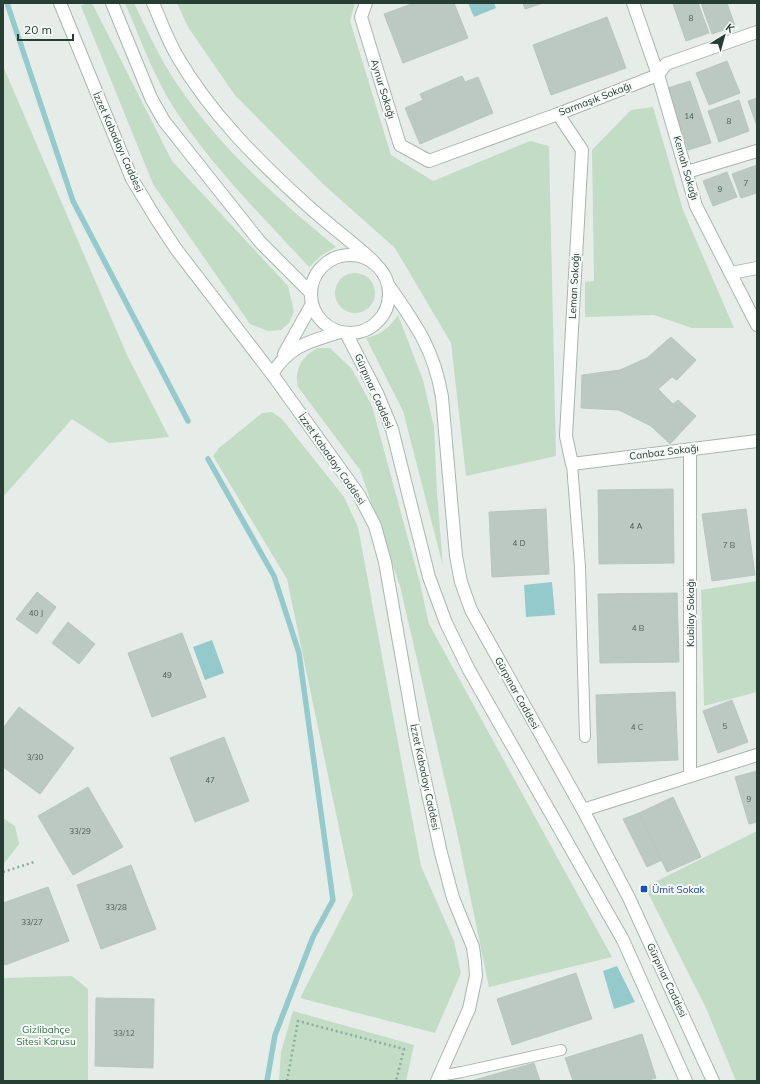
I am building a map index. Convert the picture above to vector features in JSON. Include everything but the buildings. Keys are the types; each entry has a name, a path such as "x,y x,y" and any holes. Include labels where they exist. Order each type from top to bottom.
{"street":[{"name":"İzzet Kabadayı Caddesi","path":"60,3 132,178 154,217 176,249 272,374 359,495 368,509 380,542 416,739 436,831 454,898 473,947 475,962 476,976 469,1009 438,1078"},
{"path":"112,3 151,98 164,121 260,242 312,299"},
{"path":"153,3 176,55 217,112 266,168 309,207 355,244 375,263 384,273 389,286 390,299 386,312 378,323 367,330 354,334 343,333 328,327 318,317 312,299 313,281 319,270 328,261 339,256 352,254 364,257 375,263"},
{"name":"Aynur Sokağı","path":"366,3 361,17 400,145 429,161"},
{"name":"Kemah Sokağı","path":"633,3 658,75 696,206 757,325"},
{"name":"Sarmaşık Sokağı","path":"429,161 558,114 658,75 666,64 757,32"},
{"name":"Leman Sokağı","path":"558,114 582,150 566,436 572,464"},
{"path":"687,172 757,151"},
{"path":"731,273 757,268"},
{"name":"Gürpınar Caddesi","path":"389,286 419,330 438,373 442,397 456,556 471,610 583,810 629,898 713,1081"},
{"path":"272,374 312,299"},
{"path":"272,374 278,364 290,351 305,342 343,333"},
{"name":"Gürpınar Caddesi","path":"343,333 377,393 392,429 429,577 446,623 469,670 623,940 686,1081"},
{"name":"Canbaz Sokağı","path":"572,464 757,441"},
{"name":"Kubilay Sokağı","path":"690,449 690,776"},
{"path":"583,810 757,755"}],"lane":[{"path":"572,464 580,567 585,737"},
{"path":"438,1078 561,1050"}],"path":[{"path":"3,872 34,862"},
{"path":"287,1081 298,1021 404,1049 396,1081"}],"green space":[{"path":"86,3 92,3 172,161 288,286 294,312 289,323 281,330 268,331 250,324 153,184 81,6"},
{"path":"125,3 134,3 169,72 192,105 229,150 292,210 336,247 322,255 309,267 255,210 204,150 174,108 147,56"},
{"path":"177,3 355,3 350,21 391,155 433,181 530,141 549,146 556,456 466,476 451,343 395,248 323,184 234,94 188,27"},
{"path":"3,66 127,355 169,437 109,443 72,419 3,497"},
{"path":"653,107 683,210 734,328 692,328 654,315 585,317 585,282 594,281 592,150 631,110"},
{"path":"359,273 366,276 372,282 375,293 374,301 366,310 359,313 351,313 344,310 336,301 335,289 338,282 347,274"},
{"path":"398,315 423,380 434,427 437,493 443,566 403,411 366,338 385,330"},
{"path":"318,348 330,348 352,369 372,406 420,583 429,624 612,957 489,987 456,828 400,586 360,470 298,387 297,374 300,364 312,351"},
{"path":"272,412 282,419 344,497 358,527 421,866 454,941 461,973 435,1033 300,998 353,895 287,579 213,456 219,448 262,413"},
{"path":"757,581 757,692 704,706 701,590"},
{"path":"3,818 15,826 19,844 3,865"},
{"path":"757,831 757,1081 736,1081 706,1008 645,887"},
{"name":"Gizlibahçe Sitesi Korusu","path":"72,976 88,989 88,1081 3,1081 3,978"},
{"path":"293,1011 414,1045 406,1081 279,1081 281,1052"}],"water":[{"path":"468,3 494,3 496,8 474,17"},
{"path":"552,582 555,615 526,617 524,585"},
{"path":"212,640 224,673 205,680 193,647"},
{"path":"617,966 635,1002 614,1009 603,971"}],"waterway":[{"path":"7,3 73,201 188,421"},
{"path":"208,459 274,576 299,653 333,900 313,937 275,1035 267,1081"}],"place":[{"name":"Ümit Sokak","path":"644,889"}]}
